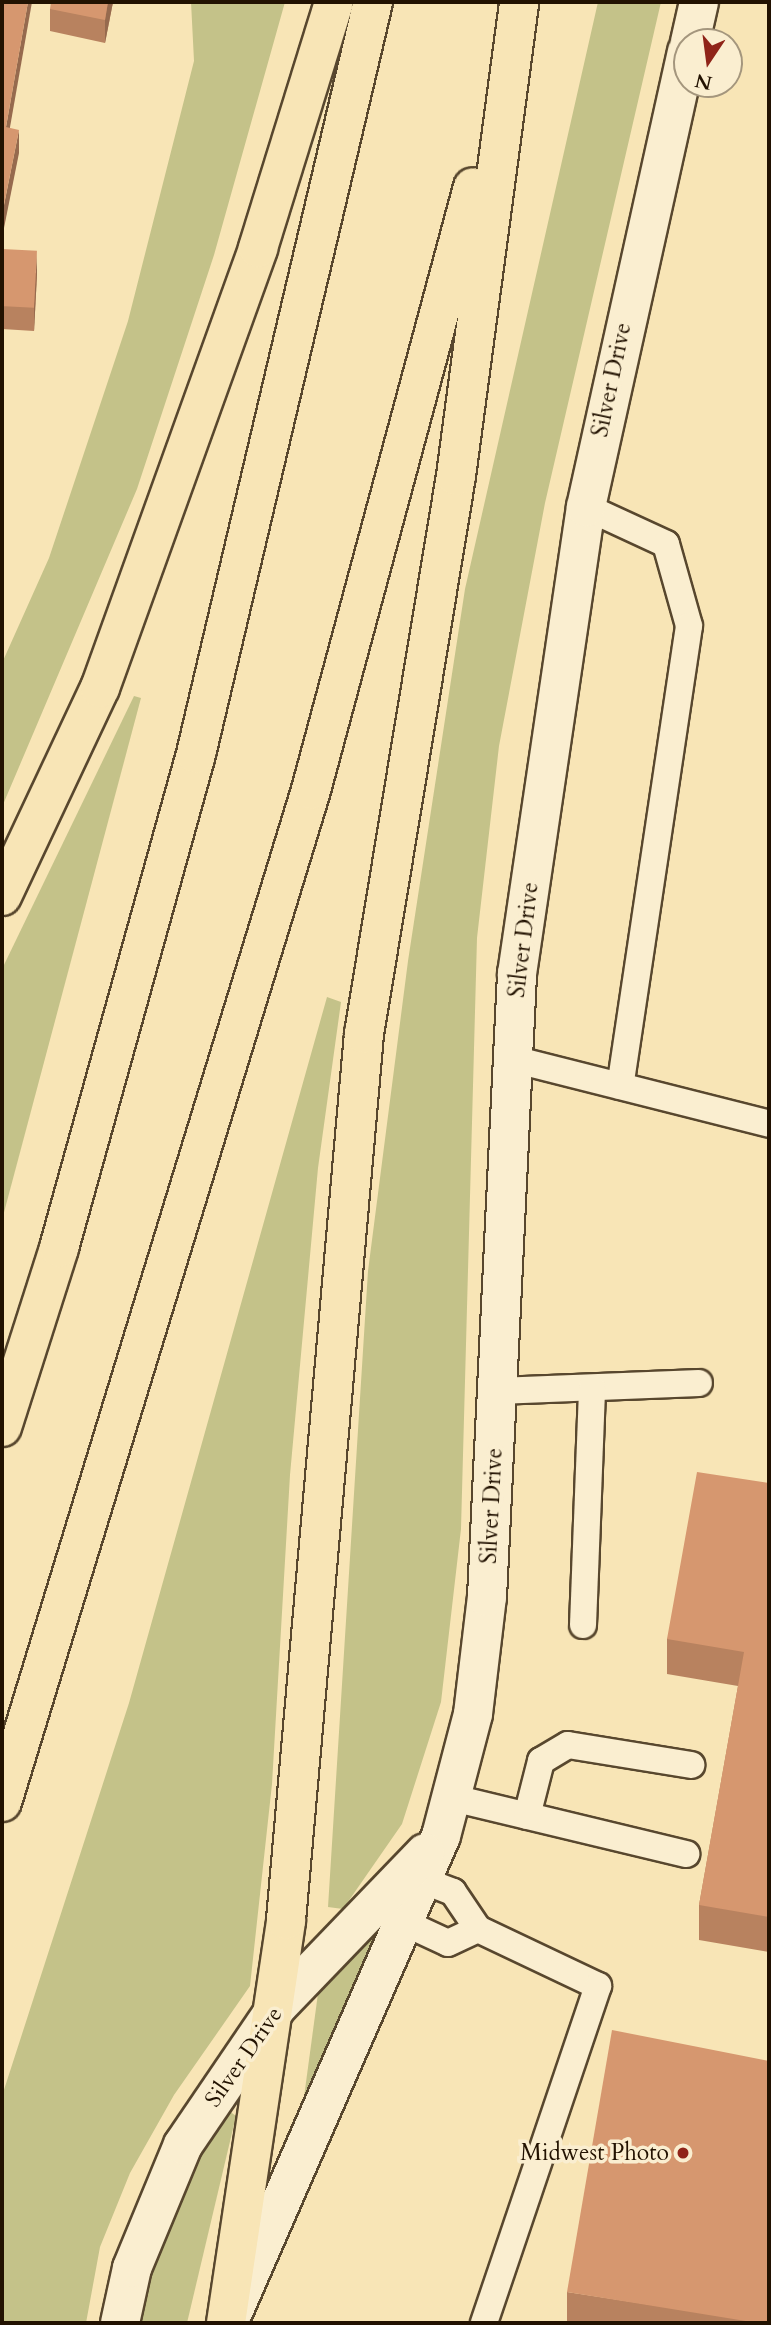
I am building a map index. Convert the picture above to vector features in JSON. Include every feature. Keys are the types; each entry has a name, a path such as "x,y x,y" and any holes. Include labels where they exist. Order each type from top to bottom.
{"highway":[{"path":"2,896 100,688 258,248 334,2"},
{"path":"2,1427 59,1248 196,754 373,2"},
{"path":"2,1802 311,790 516,19"},
{"path":"227,2323 276,2008 364,1034 456,476 516,19"}],"street":[{"path":"693,28 699,2"},
{"name":"Silver Drive","path":"227,2323 441,1836 473,1714 487,1598 517,974 586,507 677,98"},
{"name":"Silver Drive","path":"120,2323 132,2268 183,2145 276,2008 441,1836"}],"lane":[{"path":"586,507 666,544 689,626 620,1086"},
{"path":"513,1059 769,1124"},
{"path":"498,1391 699,1383"},
{"path":"583,1625 592,1388"},
{"path":"527,1816 547,1752 568,1745 691,1765"},
{"path":"453,1798 686,1854"},
{"path":"422,1880 453,1892 478,1929 598,1986 484,2323"},
{"path":"405,1923 448,1943 478,1929"}],"shaded area":[{"path":"191,2 285,2 214,255 137,489 2,807 2,663 49,558 128,321 194,61"},
{"path":"598,2 661,2 545,503 499,746 477,938 461,1529 441,1702 402,1824 343,1909 328,1907 368,1271 408,961 465,589"},
{"path":"134,696 141,698 2,1220 2,969"},
{"path":"327,997 341,1002 318,1168 290,1475 272,1784 250,1986 174,2095 130,2173 100,2247 86,2323 2,2323 2,2096 129,1703"},
{"path":"402,1895 321,2100 304,2097 319,1986"},
{"path":"221,2105 236,2116 187,2323 130,2323 138,2289"}],"building":[{"path":"2,2 28,2 6,127 19,130 2,215"},
{"path":"51,2 108,2 105,20 50,9"},
{"path":"2,249 37,251 34,308 2,306"},
{"path":"697,1472 769,1483 769,1917 699,1905 744,1652 667,1639"},
{"name":"Midwest Photo","path":"612,2030 769,2061 769,2323 567,2292"}],"place":[{"name":"Midwest Photo","path":"683,2153"}]}
